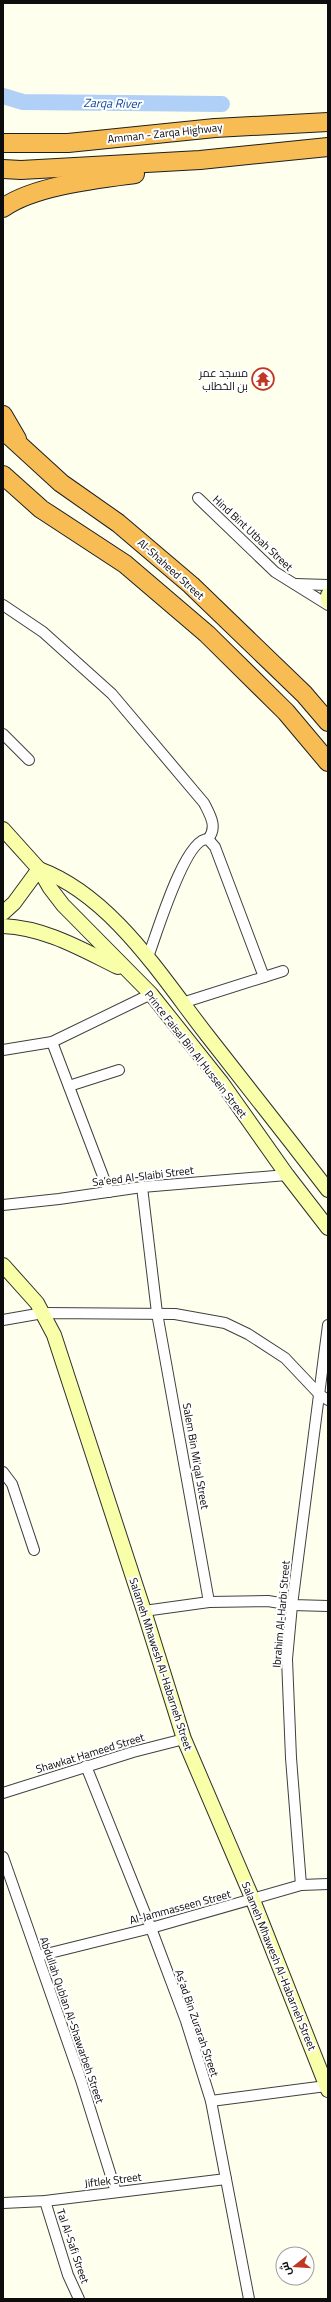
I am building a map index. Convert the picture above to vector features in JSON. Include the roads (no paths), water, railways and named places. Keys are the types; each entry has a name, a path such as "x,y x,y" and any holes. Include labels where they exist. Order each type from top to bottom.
{"highway":[{"name":"Amman - Zarqa Highway","path":"3,143 68,143 215,128 328,122"},
{"path":"3,169 21,170 200,160 328,147"},
{"path":"3,208 23,196 39,192 168,168 200,160"},
{"path":"3,415 20,447"},
{"name":"Al-Shaheed Street","path":"3,430 61,483 118,523 185,580 304,694 328,722"},
{"path":"3,475 41,508 125,564 207,634 286,712 328,762"}],"street":[{"name":"Hind Bint Utbah Street","path":"198,498 275,572 328,605"},
{"name":"Hind Bint Utbah Street","path":"293,584 328,584"},
{"path":"328,595 328,601"},
{"path":"3,605 43,632 119,701 204,803 213,824 213,831 208,839 204,839 196,843 184,861 148,958"},
{"path":"3,734 29,760"},
{"name":"Prince Faisal Bin Al Hussein Street","path":"3,829 40,869 50,888 63,905 151,994 222,1083 287,1175 328,1228"},
{"path":"208,839 215,847 264,976"},
{"path":"3,913 14,903 40,869"},
{"name":"Prince Faisal Bin Al Hussein Street","path":"40,869 69,883 105,911 148,958 328,1190"},
{"path":"3,926 28,928 52,935 127,971"},
{"path":"182,1003 283,971"},
{"path":"3,1050 52,1042 151,994"},
{"path":"52,1042 109,1192"},
{"path":"69,1086 119,1070"},
{"name":"Sa’eed Al-Slaibi Street","path":"3,1205 142,1187 287,1175"},
{"name":"Salem Bin Mi’qal Street","path":"142,1187 157,1314 209,1602"},
{"name":"Salameh Mhawesh Al-Habarneh Street","path":"3,1265 44,1313 54,1335 184,1739 253,1900 327,2088"},
{"path":"3,1320 44,1313 175,1314 225,1323 237,1328 285,1358 324,1398"},
{"name":"Ibrahim Al-Harbi Street","path":"301,1885 288,1707 287,1659 292,1606 324,1398 328,1325"},
{"path":"3,1472 12,1484 34,1550"},
{"path":"144,1611 209,1602 268,1601 292,1606 328,1606"},
{"name":"Shawkat Hameed Street","path":"3,1792 86,1766 184,1739"},
{"name":"As’ad Bin Zurarah Street","path":"86,1766 151,1928 186,2021 211,2101 249,2299"},
{"name":"Abdullah Qublan Al-Shawarbeh Street","path":"3,1857 81,2080 116,2192"},
{"name":"Al-Jammasseen Street","path":"38,1956 151,1928 301,1885 328,1884"},
{"path":"211,2101 327,2088"},
{"name":"Jiftlek Street","path":"3,2203 45,2201 226,2179"},
{"name":"Tal Al-Safi Street","path":"45,2201 68,2276 79,2299"}],"waterway":[{"name":"Zarqa River","path":"3,96 23,102 222,104"}],"place":[{"name":"مسجد عمر بن الخطاب","path":"263,379"}]}
